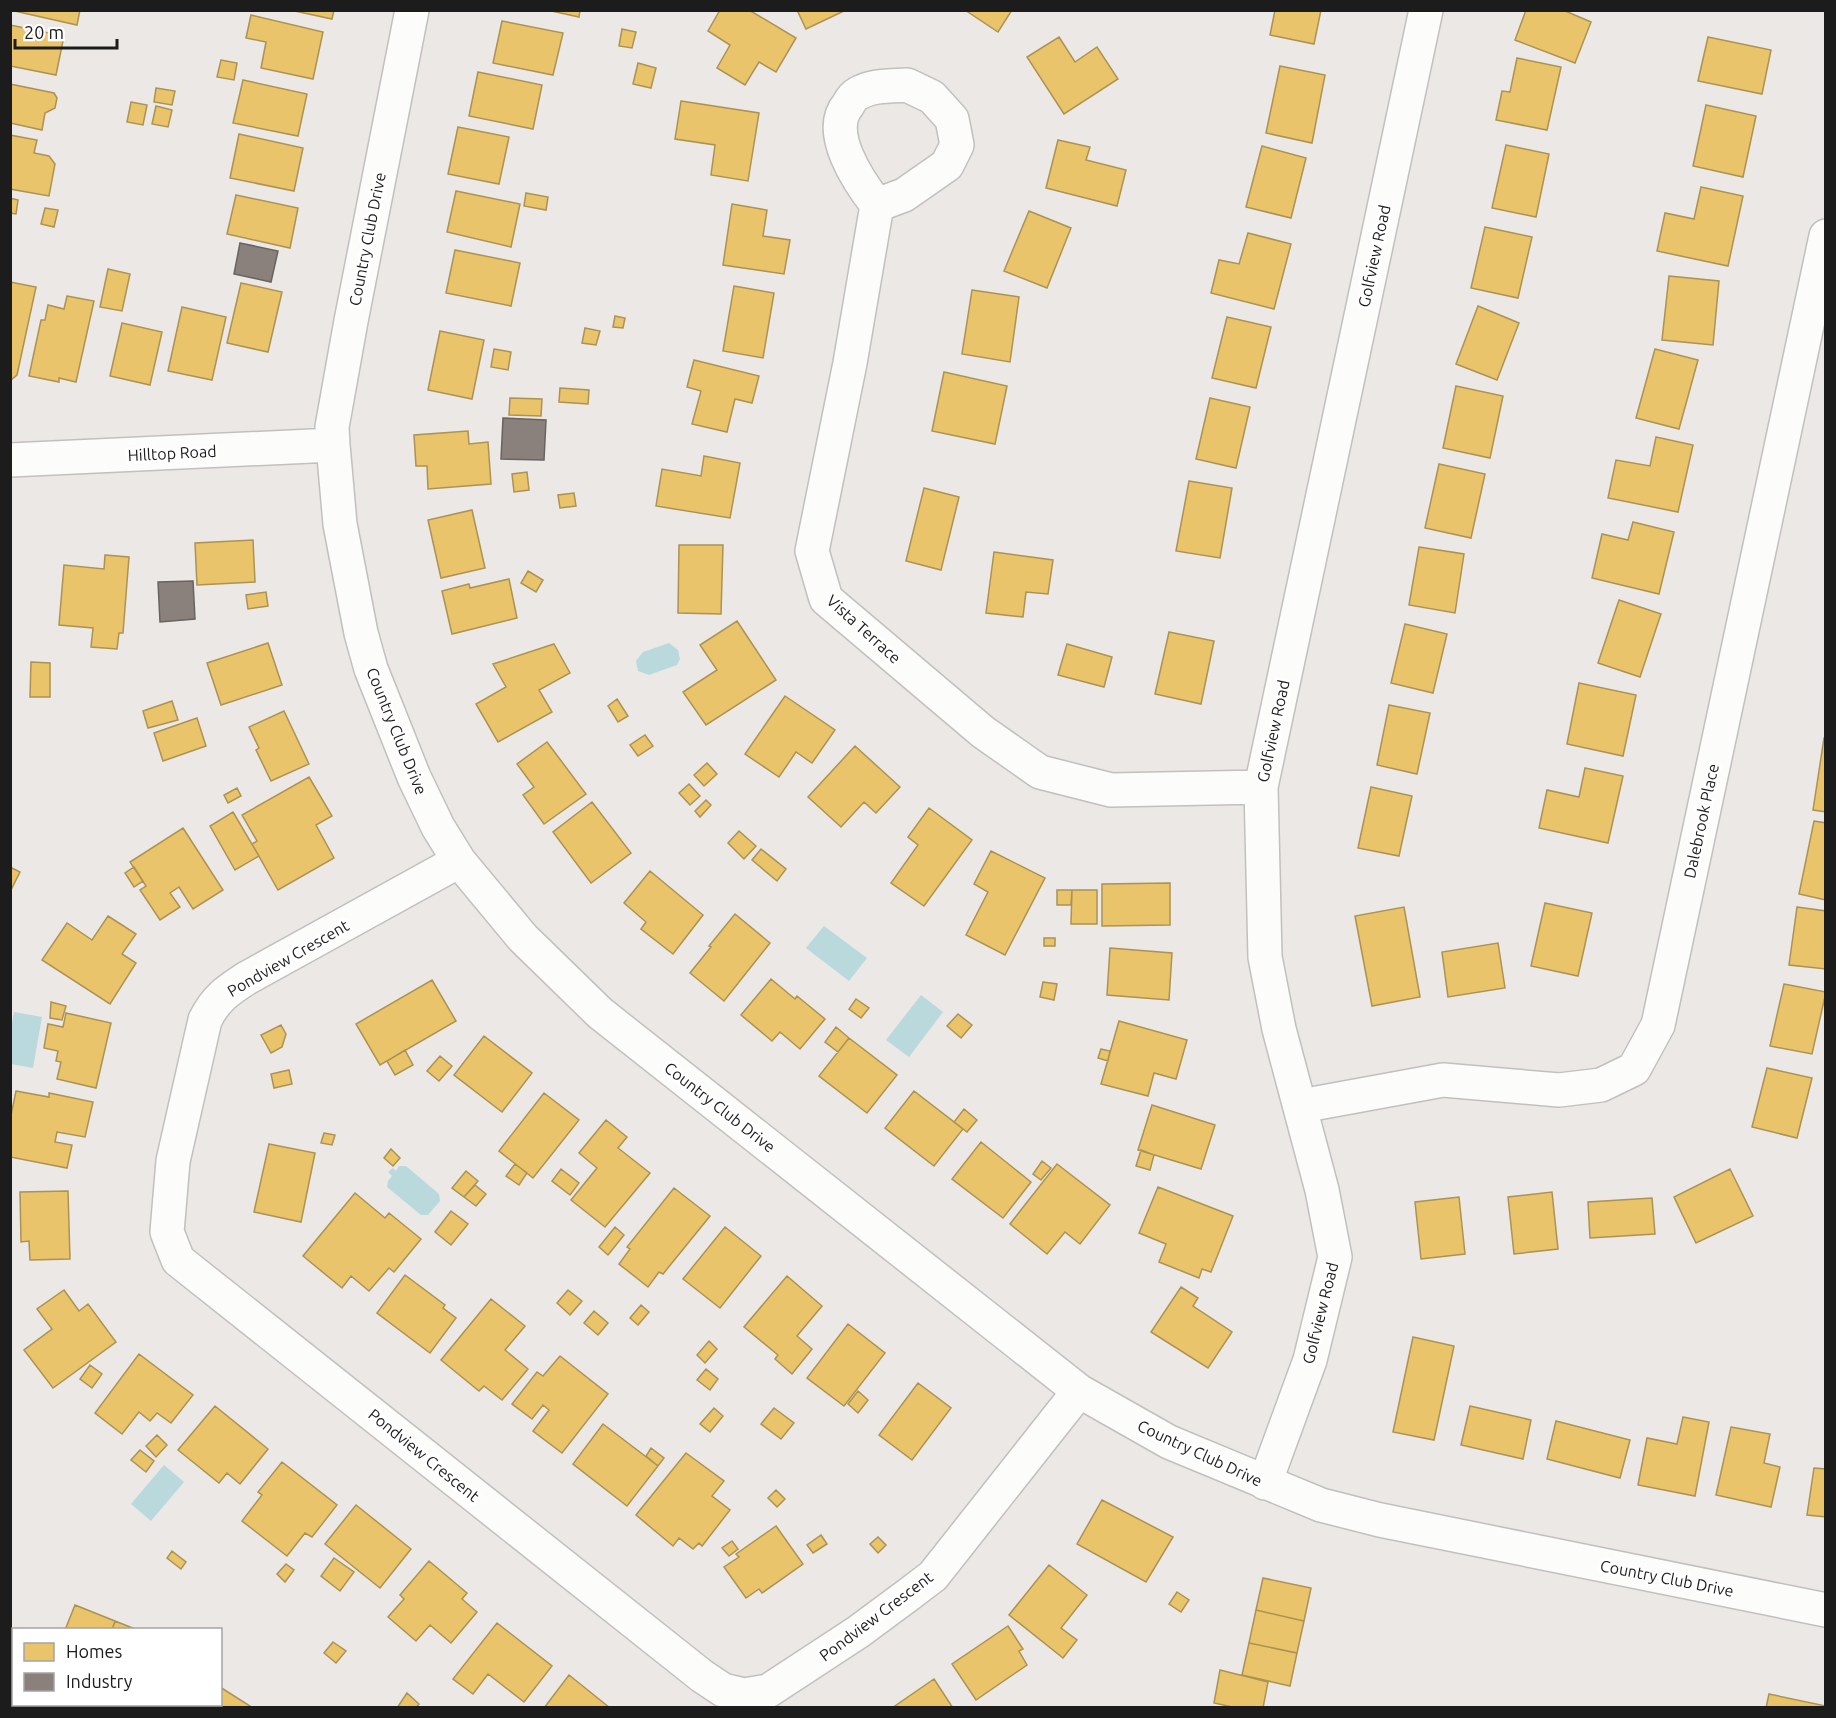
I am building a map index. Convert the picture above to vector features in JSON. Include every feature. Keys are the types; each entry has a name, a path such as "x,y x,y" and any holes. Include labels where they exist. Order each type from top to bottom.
{"street":[{"name":"Country Club Drive","path":"412,10 351,321 333,427 340,524 359,624 371,669 414,777 438,827 459,861 523,938 600,1013 1079,1391 1169,1442 1321,1504 1380,1520 1826,1610"},
{"name":"Golfview Road","path":"1265,1483 1310,1360 1335,1257 1322,1190 1279,1029 1265,957 1261,787 1426,10"},
{"name":"Vista Terrace","path":"877,205 850,363 812,551 826,599 983,732 1040,772 1111,790 1261,787"},
{"name":"Dalebrook Place","path":"1301,1106 1443,1080 1559,1090 1601,1085 1634,1069 1658,1025 1826,236"},
{"name":"Hilltop Road","path":"10,460 333,445"},
{"name":"Pondview Crescent","path":"459,861 247,978 222,995 211,1008 205,1020 173,1161 167,1233 178,1260 702,1676 723,1690 744,1695 768,1691 796,1674 858,1632 933,1576 1079,1391"}],"water":[{"path":"669,643 678,650 680,659 677,665 649,675 638,671 636,661 643,652"},
{"path":"824,926 867,958 849,981 806,948"},
{"path":"921,995 943,1012 909,1057 886,1040"},
{"path":"14,1012 42,1017 33,1068 11,1064 11,1029"},
{"path":"399,1166 406,1166 439,1194 440,1201 428,1215 421,1215 387,1187 392,1176 388,1172 393,1168 396,1171"},
{"path":"164,1465 184,1482 151,1521 131,1504"}],"building: Homes":[{"path":"10,10 80,10 77,25"},
{"path":"290,10 334,10 332,19"},
{"path":"547,10 580,10 579,17"},
{"path":"720,10 749,10 796,38 776,72 759,62 745,85 717,68 730,45 708,31"},
{"path":"797,10 846,10 806,29"},
{"path":"965,10 1012,10 998,32"},
{"path":"1275,10 1321,10 1314,44 1270,35"},
{"path":"1526,10 1563,10 1591,22 1575,63 1515,40"},
{"path":"251,15 323,32 313,79 261,68 266,42 246,38"},
{"path":"502,21 563,33 553,75 493,63"},
{"path":"10,25 64,36 56,75 10,66"},
{"path":"622,29 636,32 632,48 619,46"},
{"path":"1059,37 1075,62 1097,47 1118,79 1064,114 1027,57"},
{"path":"1708,37 1771,50 1762,94 1698,81"},
{"path":"1517,58 1561,67 1547,130 1496,120 1502,91 1510,92"},
{"path":"221,60 237,63 234,80 217,77"},
{"path":"638,63 656,68 651,88 633,84"},
{"path":"1280,66 1325,75 1312,143 1266,133"},
{"path":"478,72 542,85 533,129 469,116"},
{"path":"243,80 307,94 298,136 233,123"},
{"path":"10,84 54,93 57,98 55,108 45,113 42,130 10,123"},
{"path":"156,88 175,91 172,105 154,102"},
{"path":"681,101 759,113 748,181 711,175 715,145 675,139"},
{"path":"131,102 147,105 143,125 127,122"},
{"path":"1706,105 1756,116 1743,177 1693,166"},
{"path":"156,106 172,110 168,127 152,124"},
{"path":"458,127 509,137 499,184 448,174"},
{"path":"239,134 303,148 294,191 230,178"},
{"path":"10,135 37,140 34,153 49,156 55,164 49,196 10,189"},
{"path":"1058,140 1090,147 1086,160 1126,170 1117,206 1046,188"},
{"path":"1506,145 1549,154 1536,217 1492,208"},
{"path":"1262,146 1306,158 1291,218 1246,207"},
{"path":"1701,187 1743,196 1728,266 1657,251 1665,213 1694,219"},
{"path":"456,191 520,204 511,247 447,232"},
{"path":"526,193 548,197 546,210 524,206"},
{"path":"236,195 298,208 290,248 227,234"},
{"path":"10,198 18,200 16,214 10,213"},
{"path":"732,204 767,210 763,236 790,240 784,274 723,265"},
{"path":"45,208 58,210 54,227 41,224"},
{"path":"1029,211 1071,228 1047,288 1004,271"},
{"path":"1485,227 1532,237 1518,298 1471,288"},
{"path":"1248,233 1291,244 1274,309 1211,293 1219,260 1239,264"},
{"path":"455,250 520,263 511,306 446,293"},
{"path":"108,269 130,274 122,311 100,307"},
{"path":"1669,276 1719,281 1713,345 1662,340"},
{"path":"10,282 36,287 17,375 11,380"},
{"path":"241,283 282,292 268,352 227,343"},
{"path":"734,286 774,293 763,358 723,351"},
{"path":"972,290 1019,297 1010,362 962,354"},
{"path":"67,296 94,301 76,382 59,378 59,382 29,376 41,320 45,320 48,305 64,309"},
{"path":"1478,306 1519,323 1497,380 1456,364"},
{"path":"182,307 226,317 212,380 168,371"},
{"path":"615,316 625,318 623,328 613,327"},
{"path":"1227,317 1271,327 1256,388 1212,378"},
{"path":"122,323 162,332 150,385 110,376"},
{"path":"585,328 600,331 596,345 582,343"},
{"path":"440,331 484,340 472,399 428,390"},
{"path":"494,349 511,352 508,370 491,367"},
{"path":"1655,349 1698,360 1679,429 1636,418"},
{"path":"694,360 759,376 752,403 735,399 727,432 692,424 701,391 687,387"},
{"path":"944,372 1007,386 995,444 932,431"},
{"path":"1456,386 1503,396 1490,458 1443,448"},
{"path":"560,388 589,390 588,404 559,402"},
{"path":"510,398 542,399 541,416 509,415"},
{"path":"1210,398 1250,407 1236,468 1196,459"},
{"path":"468,431 469,444 488,442 491,484 428,489 427,466 416,466 414,435"},
{"path":"1656,437 1693,445 1678,512 1608,498 1616,460 1650,466"},
{"path":"704,456 740,463 730,518 656,506 662,469 701,476"},
{"path":"1439,464 1485,474 1471,538 1425,528"},
{"path":"527,472 529,490 514,492 512,474"},
{"path":"1189,481 1232,488 1220,558 1176,551"},
{"path":"924,488 959,497 941,570 906,561"},
{"path":"574,493 576,506 560,508 558,495"},
{"path":"472,510 485,568 441,578 428,520"},
{"path":"1633,522 1674,532 1659,594 1592,578 1602,534 1628,540"},
{"path":"253,540 255,582 197,585 195,543"},
{"path":"679,545 723,545 721,614 678,613"},
{"path":"1419,547 1464,554 1455,613 1409,605"},
{"path":"994,552 1053,560 1048,594 1026,592 1023,617 986,613"},
{"path":"105,555 129,557 123,633 119,633 117,649 91,647 93,628 59,625 64,565 104,569"},
{"path":"528,571 543,580 536,592 521,583"},
{"path":"509,579 517,618 452,634 442,591 469,584 470,588"},
{"path":"266,592 268,606 248,609 246,595"},
{"path":"1619,600 1661,614 1640,677 1598,663"},
{"path":"737,621 776,680 706,725 683,692 717,670 700,645"},
{"path":"1405,624 1447,634 1433,693 1391,683"},
{"path":"1169,632 1214,641 1201,704 1155,694"},
{"path":"268,643 282,685 221,705 207,663"},
{"path":"554,644 570,673 539,690 552,712 498,742 476,704 506,687 493,664"},
{"path":"1067,644 1112,657 1104,687 1058,675"},
{"path":"31,662 50,663 50,697 30,697"},
{"path":"1579,683 1636,695 1623,756 1567,744"},
{"path":"785,696 835,730 812,763 796,752 779,777 745,754"},
{"path":"617,699 628,716 618,722 608,706"},
{"path":"172,701 178,720 148,728 143,711"},
{"path":"1389,705 1430,713 1417,774 1377,765"},
{"path":"284,711 309,764 271,781 256,750 259,748 249,727"},
{"path":"197,718 206,746 163,761 154,733"},
{"path":"645,735 653,746 638,756 630,745"},
{"path":"1824,738 1826,738 1826,812 1813,810"},
{"path":"547,742 586,794 544,824 523,795 534,787 517,764"},
{"path":"855,746 900,787 876,813 864,802 841,827 808,797"},
{"path":"707,763 717,774 704,786 694,775"},
{"path":"1585,768 1623,776 1608,843 1539,828 1547,790 1579,797"},
{"path":"309,777 332,816 316,825 334,858 278,890 252,844 257,841 242,815"},
{"path":"689,784 700,796 690,805 679,793"},
{"path":"1371,787 1412,796 1399,856 1358,848"},
{"path":"237,788 241,796 228,803 224,795"},
{"path":"706,800 711,805 700,817 695,811"},
{"path":"592,802 631,853 591,883 553,832"},
{"path":"929,808 972,840 924,906 891,883 918,845 908,837"},
{"path":"233,812 259,856 235,870 210,826"},
{"path":"1814,821 1826,823 1826,900 1799,894"},
{"path":"183,828 223,890 193,909 179,887 170,893 180,907 160,920 140,890 146,886 130,862"},
{"path":"739,831 756,846 744,859 728,843"},
{"path":"761,849 786,869 777,881 752,860"},
{"path":"991,851 1045,878 1005,955 966,935 988,892 974,884"},
{"path":"10,867 20,872 10,892"},
{"path":"134,867 143,881 134,887 125,873"},
{"path":"650,871 703,915 673,954 641,929 646,922 624,903"},
{"path":"1170,883 1170,925 1102,926 1102,884"},
{"path":"1057,890 1072,890 1071,905 1057,905"},
{"path":"1072,890 1097,890 1097,924 1071,924"},
{"path":"1545,903 1592,913 1578,976 1531,966"},
{"path":"1404,907 1420,997 1372,1006 1355,916"},
{"path":"1797,907 1826,911 1826,969 1789,965"},
{"path":"735,914 770,943 724,1001 690,973"},
{"path":"108,916 136,934 122,954 136,963 110,1004 42,960 67,923 92,940"},
{"path":"1044,938 1055,938 1055,946 1044,946"},
{"path":"1498,943 1505,988 1448,997 1442,952"},
{"path":"1110,948 1172,953 1169,1000 1107,995"},
{"path":"771,979 795,999 797,996 825,1019 800,1049 780,1032 772,1041 741,1015"},
{"path":"432,980 456,1021 380,1065 356,1024"},
{"path":"1043,982 1057,984 1054,1000 1040,997"},
{"path":"1784,984 1826,992 1812,1054 1770,1046"},
{"path":"856,999 869,1008 861,1018 849,1009"},
{"path":"51,1002 66,1006 62,1020 50,1018"},
{"path":"66,1013 111,1023 96,1088 57,1079 61,1062 56,1061 58,1051 44,1048 48,1024 63,1027"},
{"path":"958,1014 972,1025 961,1038 947,1026"},
{"path":"1119,1021 1187,1040 1176,1079 1154,1073 1148,1096 1101,1084"},
{"path":"281,1025 286,1034 282,1047 271,1053 261,1035"},
{"path":"836,1027 849,1038 838,1052 825,1042"},
{"path":"484,1036 532,1073 502,1112 454,1075"},
{"path":"849,1038 897,1075 867,1113 819,1076"},
{"path":"1101,1049 1110,1051 1108,1061 1098,1058"},
{"path":"405,1050 413,1065 395,1075 387,1061"},
{"path":"440,1056 452,1066 439,1081 427,1071"},
{"path":"1767,1068 1812,1078 1797,1138 1752,1127"},
{"path":"289,1070 292,1084 274,1088 271,1074"},
{"path":"16,1091 49,1097 49,1093 93,1102 85,1137 57,1132 55,1142 72,1145 67,1168 10,1157 10,1120"},
{"path":"914,1091 963,1129 934,1166 885,1128"},
{"path":"544,1093 579,1120 533,1178 499,1151"},
{"path":"1152,1105 1215,1125 1201,1169 1138,1150"},
{"path":"964,1109 977,1120 967,1132 954,1122"},
{"path":"606,1120 627,1137 618,1148 650,1173 605,1227 571,1200 597,1168 579,1153"},
{"path":"324,1133 335,1135 332,1145 321,1143"},
{"path":"981,1142 1031,1182 1003,1218 952,1179"},
{"path":"269,1144 315,1153 301,1222 254,1212"},
{"path":"391,1149 400,1158 393,1166 384,1158"},
{"path":"1141,1150 1154,1155 1150,1170 1136,1166"},
{"path":"1042,1161 1051,1168 1041,1180 1033,1174"},
{"path":"515,1164 527,1173 519,1185 506,1176"},
{"path":"1057,1164 1110,1205 1080,1244 1065,1232 1047,1254 1010,1224"},
{"path":"561,1169 579,1183 570,1195 552,1181"},
{"path":"1730,1169 1753,1216 1696,1243 1674,1197"},
{"path":"466,1171 478,1181 464,1197 452,1188"},
{"path":"475,1185 486,1194 476,1206 464,1197"},
{"path":"1158,1187 1233,1216 1211,1272 1202,1269 1199,1278 1159,1262 1166,1244 1139,1233"},
{"path":"674,1188 710,1216 663,1274 659,1272 648,1287 619,1264 630,1249 627,1247"},
{"path":"68,1191 70,1259 30,1260 29,1241 21,1242 20,1192"},
{"path":"1552,1192 1558,1249 1514,1254 1508,1197"},
{"path":"355,1193 385,1218 389,1213 421,1239 394,1272 389,1268 369,1291 351,1276 342,1288 303,1256"},
{"path":"1459,1197 1465,1254 1421,1259 1415,1202"},
{"path":"1652,1198 1655,1234 1590,1238 1588,1202"},
{"path":"451,1211 468,1224 451,1245 435,1232"},
{"path":"615,1227 624,1235 608,1255 599,1247"},
{"path":"725,1227 761,1256 720,1308 683,1279"},
{"path":"405,1275 445,1305 443,1308 456,1318 430,1353 377,1313"},
{"path":"787,1276 822,1306 797,1336 812,1349 792,1374 775,1359 778,1355 744,1327"},
{"path":"1181,1287 1198,1298 1193,1306 1232,1332 1208,1368 1151,1332"},
{"path":"64,1290 79,1311 88,1304 116,1342 53,1388 24,1350 52,1329 37,1309"},
{"path":"568,1290 582,1301 570,1315 557,1303"},
{"path":"491,1299 525,1326 505,1350 528,1369 502,1400 484,1386 479,1391 441,1360"},
{"path":"641,1305 649,1312 638,1325 630,1318"},
{"path":"594,1311 608,1323 598,1335 584,1323"},
{"path":"848,1324 885,1353 844,1406 807,1378"},
{"path":"1413,1337 1454,1346 1434,1440 1393,1432"},
{"path":"709,1341 717,1349 705,1363 697,1355"},
{"path":"139,1354 193,1395 171,1423 157,1413 150,1421 139,1412 122,1434 95,1413"},
{"path":"560,1356 608,1394 562,1453 533,1431 549,1410 543,1405 532,1419 512,1404 537,1372 543,1376"},
{"path":"90,1365 102,1374 92,1388 80,1379"},
{"path":"706,1369 718,1379 710,1390 697,1380"},
{"path":"918,1383 951,1408 912,1460 879,1435"},
{"path":"858,1391 868,1400 858,1413 848,1404"},
{"path":"215,1406 268,1449 240,1484 227,1473 219,1483 178,1450"},
{"path":"1470,1406 1531,1420 1523,1459 1461,1445"},
{"path":"714,1408 723,1416 710,1432 700,1424"},
{"path":"774,1408 794,1423 781,1439 761,1424"},
{"path":"1683,1417 1709,1422 1695,1496 1638,1485 1647,1438 1677,1444"},
{"path":"1556,1421 1630,1440 1620,1478 1547,1459"},
{"path":"603,1424 658,1466 627,1506 573,1464"},
{"path":"1731,1427 1770,1434 1764,1463 1780,1467 1771,1507 1716,1495"},
{"path":"157,1435 167,1445 156,1457 146,1446"},
{"path":"651,1448 664,1458 658,1466 646,1456"},
{"path":"140,1450 154,1461 146,1472 131,1460"},
{"path":"686,1453 724,1481 712,1496 730,1510 702,1546 699,1543 693,1549 679,1538 673,1546 636,1515"},
{"path":"282,1462 337,1505 312,1537 305,1533 287,1556 242,1521 262,1495 258,1492"},
{"path":"1814,1468 1826,1469 1826,1517 1807,1515"},
{"path":"776,1490 785,1499 777,1507 768,1498"},
{"path":"1102,1500 1173,1537 1146,1582 1077,1544"},
{"path":"356,1505 411,1549 380,1588 325,1544"},
{"path":"776,1526 803,1564 762,1593 759,1589 746,1598 724,1567 739,1557 736,1554"},
{"path":"821,1535 827,1544 813,1553 807,1545"},
{"path":"878,1537 886,1545 878,1553 870,1544"},
{"path":"732,1541 738,1549 729,1556 722,1548"},
{"path":"172,1551 186,1562 181,1569 167,1558"},
{"path":"334,1558 354,1572 340,1591 321,1576"},
{"path":"429,1561 467,1593 462,1599 477,1612 451,1643 430,1625 416,1641 388,1617 404,1599 400,1595"},
{"path":"286,1564 294,1570 285,1582 277,1574"},
{"path":"1049,1565 1087,1595 1061,1628 1077,1640 1063,1658 1009,1615"},
{"path":"1263,1578 1311,1588 1304,1621 1256,1610"},
{"path":"1177,1592 1189,1600 1181,1612 1169,1604"},
{"path":"75,1605 115,1621 113,1628 66,1628"},
{"path":"1256,1610 1304,1621 1297,1653 1249,1643"},
{"path":"115,1621 132,1628 113,1628"},
{"path":"497,1623 552,1666 524,1702 488,1674 473,1694 453,1679"},
{"path":"1008,1626 1023,1649 1019,1651 1027,1665 976,1700 952,1664"},
{"path":"333,1642 346,1651 336,1663 324,1653"},
{"path":"1249,1643 1297,1653 1290,1686 1242,1675"},
{"path":"1220,1670 1268,1682 1263,1708 1237,1708 1214,1703"},
{"path":"569,1675 610,1708 544,1708"},
{"path":"934,1679 953,1708 892,1708"},
{"path":"222,1688 250,1706 249,1708 198,1708 199,1706 222,1706"},
{"path":"407,1693 419,1704 416,1708 397,1708"},
{"path":"1769,1694 1826,1706 1826,1708 1766,1708"},
{"path":"84,1706 122,1706 121,1708 87,1708"}],"building: Industry":[{"path":"240,243 278,251 271,282 234,274"},
{"path":"503,418 546,420 544,460 501,459"},
{"path":"193,581 195,619 160,622 158,582"}]}
